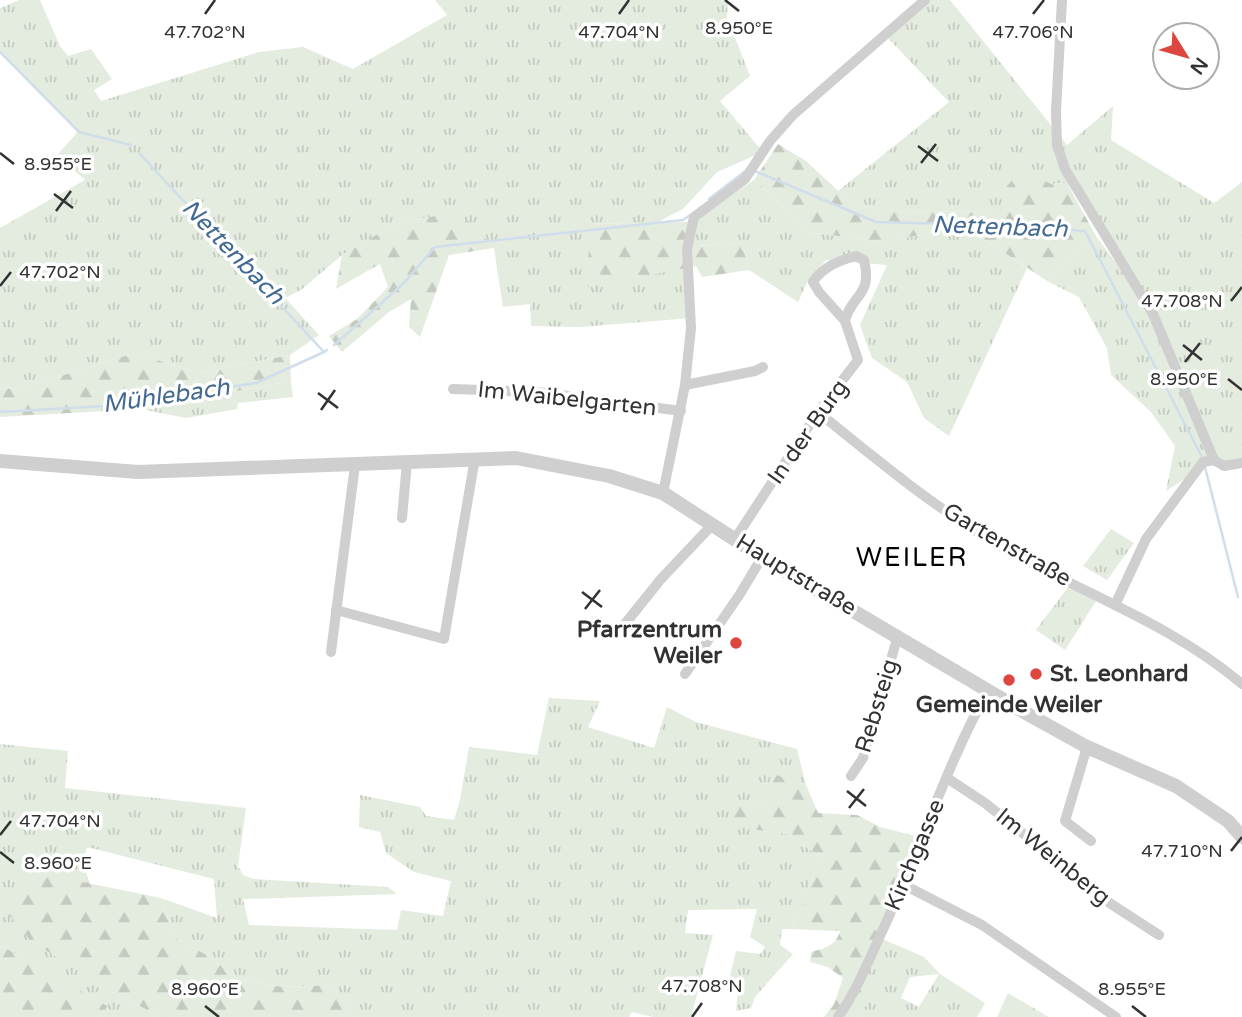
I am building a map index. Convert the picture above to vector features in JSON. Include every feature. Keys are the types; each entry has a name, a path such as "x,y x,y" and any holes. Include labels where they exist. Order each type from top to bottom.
{"street":[{"path":"663,494 685,385 691,328 687,249 694,217 745,179 793,115 925,0"},
{"path":"1062,0 1056,111 1057,145 1065,169 1153,314 1214,460 1224,466 1242,463"},
{"name":"In der Burg","path":"735,539 817,412 859,360 845,321 813,282 820,272 844,259 856,256 864,260 867,272 865,288 847,311 845,321"},
{"path":"685,385 763,367"},
{"name":"Im Waibelgarten","path":"453,389 538,392 681,411"},
{"name":"Gartenstraße","path":"817,412 916,491 956,518 1003,548 1175,636 1214,661 1242,684"},
{"path":"336,610 444,639 475,458"},
{"name":"Hauptstraße","path":"0,461 138,472 516,458 609,476 663,494 762,557 1087,747 1176,786 1223,817 1241,833"},
{"path":"1115,605 1146,539 1203,462 1214,460"},
{"path":"402,518 407,462"},
{"path":"331,652 355,465"},
{"path":"620,630 661,579 713,524"},
{"path":"685,674 762,557"},
{"name":"Rebsteig","path":"851,776 863,758 898,635"},
{"name":"Kirchgasse","path":"838,1017 852,997 905,885 970,723 988,690"},
{"path":"1087,747 1065,821 1090,841"},
{"name":"Im Weinberg","path":"947,778 985,803 1111,904 1159,935"},
{"path":"905,885 982,925 1116,1017"}],"green space":[{"path":"19,0 40,0 60,46 68,56 91,49 112,79 94,90 101,101 259,52 303,47 353,69 447,15 435,0 728,0 727,17 750,76 720,101 763,152 717,172 683,209 656,223 589,224 685,268 691,318 580,327 531,326 530,304 503,307 494,248 439,215 393,225 342,255 301,290 285,298 319,335 290,355 198,373 135,353 22,388 0,389 0,228 85,180 57,155 78,132 0,52 0,8"},
{"path":"925,0 950,0 1067,145 1113,106 1111,140 1214,203 1242,182 1242,463 1213,460 1166,491 1175,446 1151,412 1111,375 1107,348 1079,297 1047,281 1096,236 1146,304 1067,183 1051,184 1009,212 883,211 847,199 838,191 949,102 885,35"},
{"path":"778,144 806,161 847,199 883,211 1009,212 1007,186 1022,170 1051,184 1067,183 1096,236 1047,281 987,241 954,229 881,242 810,232 754,180"},
{"path":"754,180 810,232 881,242 954,229 987,241 1027,268 949,436 924,418 907,382 872,358 860,325 887,265 826,260 807,283 798,302 749,270 742,243 697,246 691,222"},
{"path":"439,215 471,222 494,248 449,255 420,337 409,327 411,299 389,312 342,352 329,336 357,319 388,287 380,264 336,289 342,255 393,225"},
{"path":"691,222 698,246 742,243 749,270 702,277 696,266 588,287 589,224"},
{"path":"135,353 198,373 290,355 291,381 141,409 0,417 0,389 22,388"},
{"path":"291,381 293,397 238,403 237,409 186,418 141,409"},
{"path":"1111,529 1134,543 1107,580 1083,566"},
{"path":"1071,583 1098,598 1065,650 1036,630"},
{"path":"549,698 600,701 588,727 654,748 667,707 696,722 797,749 806,785 773,775 764,802 735,804 757,830 788,834 820,857 791,929 782,929 780,945 793,954 755,997 751,1008 736,1011 738,990 727,989 736,951 760,954 765,947 750,937 757,909 688,910 685,933 713,935 691,1017 653,1017 632,1012 629,1017 354,1017 332,985 284,987 241,981 205,954 175,938 161,898 217,918 214,879 87,847 83,863 90,884 33,875 110,991 161,1017 102,1017 106,1006 0,945 0,744 68,751 65,788 246,808 238,866 243,875 253,879 388,887 397,894 243,899 249,925 397,930 401,910 443,916 451,881 414,872 386,853 380,832 359,827 360,795 420,807 426,816 454,820 469,747 537,755"},
{"path":"773,774 806,785 818,813 857,815 880,827 923,838 864,971 875,983 867,1004 856,1017 824,1017 834,1004 843,978 828,967 810,962 811,952 833,943 840,931 791,929 820,857 788,834 757,830 731,819 735,804 764,802"},
{"path":"33,875 57,877 161,898 175,938 205,954 241,981 284,987 332,985 354,1017 161,1017 110,991 31,941 9,915"},
{"path":"880,938 924,957 940,974 985,1003 977,1017 856,1017 867,1004 864,972","holes":["939,974 919,1007 901,998 910,977"]},
{"path":"0,945 107,1006 102,1017 0,1017"},
{"path":"1008,993 1047,1016 1049,1017 997,1017"}],"waterway":[{"name":"Nettenbach","path":"0,52 79,132 131,145"},
{"name":"Nettenbach","path":"140,154 324,352 327,350"},
{"name":"Nettenbach","path":"755,171 876,222 1026,226 1085,231 1202,457"},
{"name":"Nettenbach","path":"709,199 744,172"},
{"name":"Nettenbach","path":"334,345 403,284 435,247 683,220 690,215"},
{"name":"Mühlebach","path":"0,412 105,406 256,383 324,352"},
{"name":"Nettenbach","path":"1205,467 1238,597"}],"place":[{"name":"Pfarrzentrum Weiler","path":"736,643"},
{"name":"St. Leonhard","path":"1036,674"},
{"name":"Gemeinde Weiler","path":"1009,680"}],"district":[{"name":"WEILER","path":"912,557"}]}
